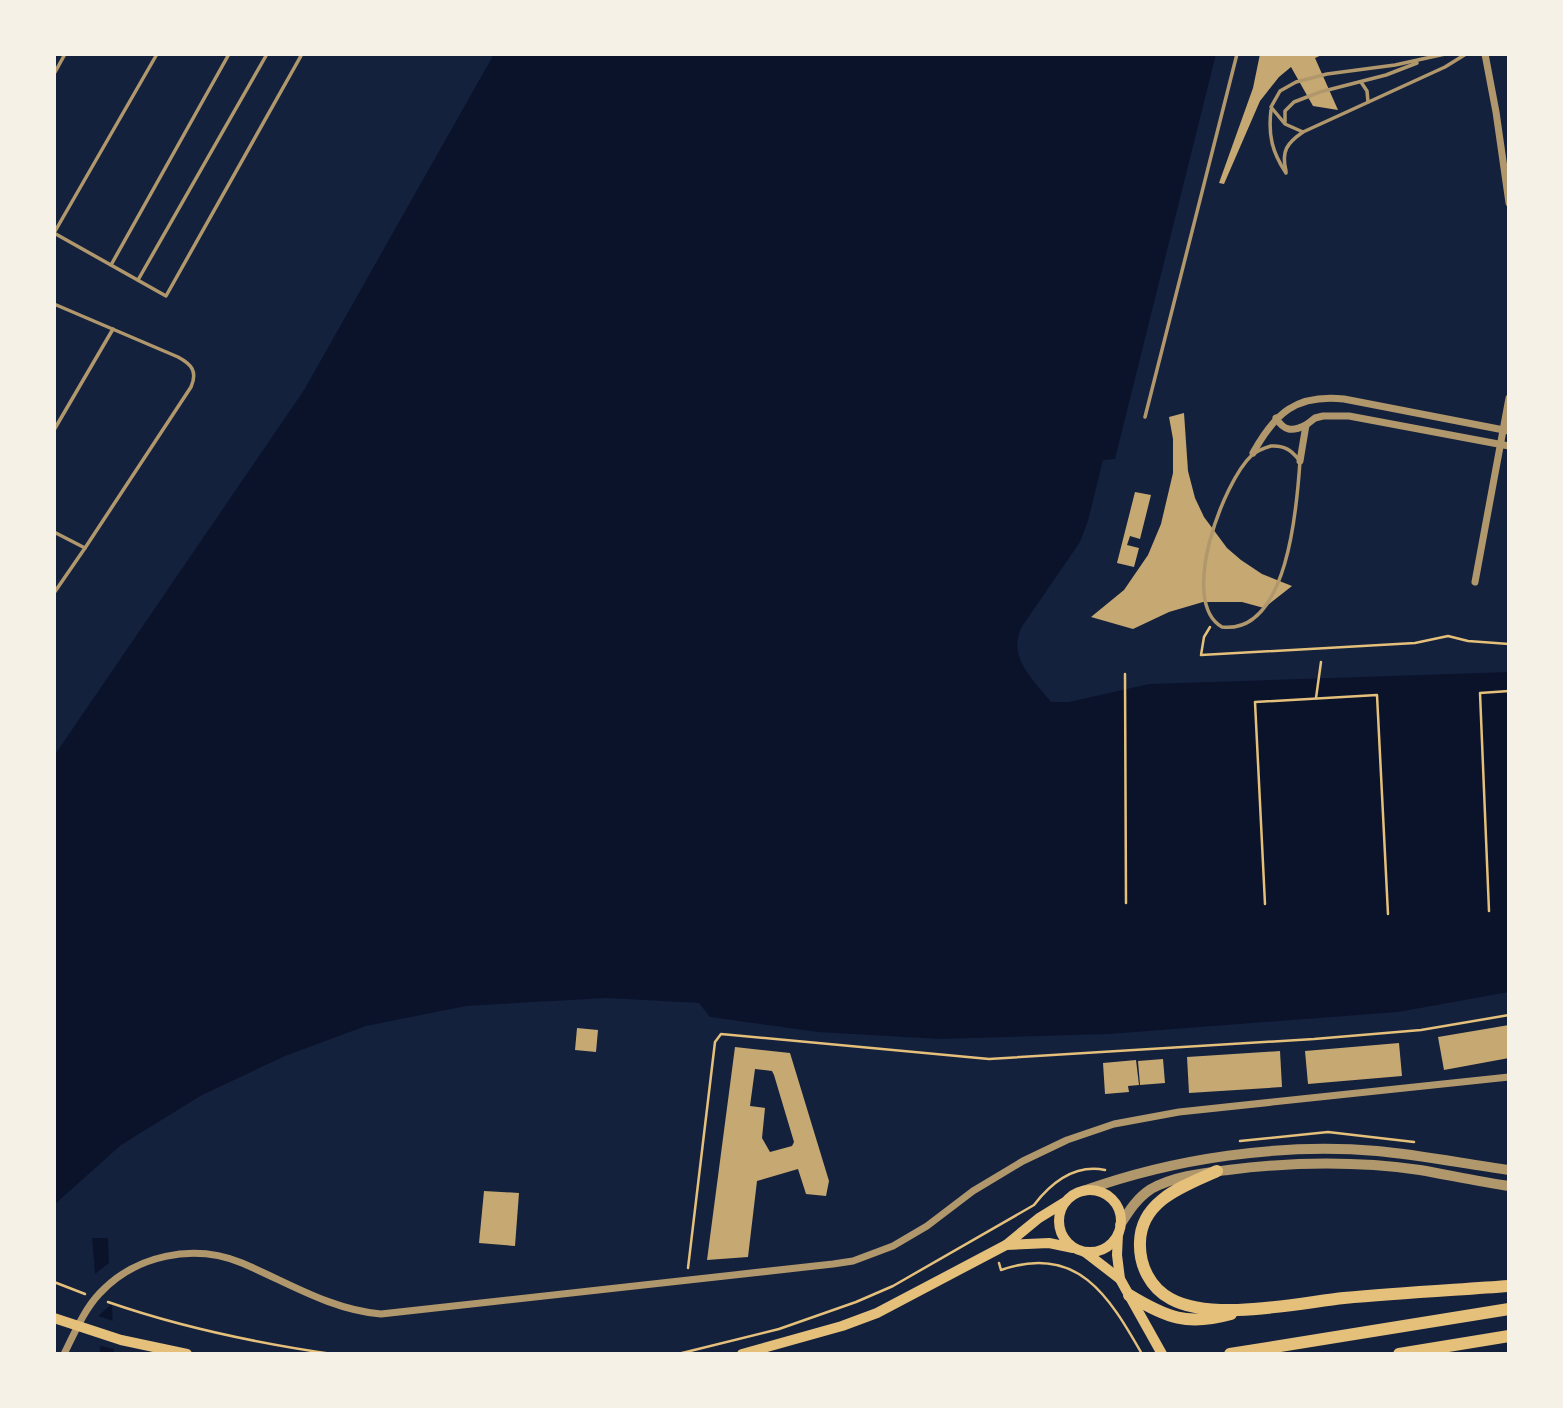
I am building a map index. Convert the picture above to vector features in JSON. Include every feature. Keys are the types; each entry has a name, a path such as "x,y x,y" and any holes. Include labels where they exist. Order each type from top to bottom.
{"highway":[{"path":"1217,1171 1155,1203 1145,1217 1141,1230 1140,1257 1152,1284 1172,1300 1199,1307 1241,1311"},
{"path":"1129,1294 1170,1318 1188,1321 1241,1311 1345,1298 1509,1286"},
{"path":"1230,1354 1509,1309"},
{"path":"1399,1354 1509,1336"}],"main road":[{"path":"742,1354 842,1326 877,1313 1006,1245 1039,1218 1083,1191 1094,1191 1111,1199 1117,1207 1120,1279"},
{"path":"1065,1202 1060,1211 1061,1232 1066,1242 1120,1279 1162,1354"},
{"path":"1006,1245 1049,1243 1079,1250 1105,1248 1119,1230"},
{"path":"54,1318 121,1340 183,1353"}],"street":[{"path":"1485,54 1509,203"},
{"path":"1335,398 1335,415"},
{"path":"1254,453 1267,428 1276,418 1309,400 1335,398 1506,430"},
{"path":"1475,582 1505,445 1509,398"},
{"path":"1276,418 1286,429 1293,430 1315,418 1335,415 1393,423 1505,445"},
{"path":"1300,461 1306,425"},
{"path":"64,1354 100,1293 130,1270 165,1256 215,1254 342,1307 381,1314 833,1264 872,1255 911,1236 972,1192 1023,1161 1067,1140 1114,1124 1180,1112 1509,1077"},
{"path":"1083,1191 1153,1170 1267,1152 1344,1150 1395,1153 1509,1170"},
{"path":"1119,1230 1131,1207 1141,1196 1165,1182 1217,1171 1294,1164 1363,1165 1421,1171 1509,1186"}],"lane":[{"path":"54,74 65,54"},
{"path":"157,54 54,233 166,296 302,54"},
{"path":"111,265 229,54"},
{"path":"138,280 267,54"},
{"path":"1145,417 1237,54"},
{"path":"1285,124 1285,111 1294,102 1445,54"},
{"path":"1426,59 1327,74 1296,82 1280,91 1271,107 1271,142 1286,173 1283,156 1285,150 1293,139 1303,132 1445,67 1466,54"},
{"path":"1361,82 1367,91 1368,102"},
{"path":"1271,107 1285,124 1303,132"},
{"path":"54,304 186,362 195,373 194,380 54,593"},
{"path":"54,430 113,329"},
{"path":"1271,446 1282,446 1300,461 1291,538 1269,599 1258,616 1244,626 1222,627 1214,622 1205,598 1204,575 1224,499 1254,453 1271,446"},
{"path":"54,532 85,548"}],"path":[{"path":"1214,622 1204,637 1201,655 1415,643 1448,636 1509,644"},
{"path":"1316,698 1321,662"},
{"path":"1125,674 1126,903"},
{"path":"1489,911 1480,693 1509,691"},
{"path":"1265,904 1255,702 1377,695 1388,914"},
{"path":"687,1281 715,1042 721,1034 989,1059 1327,1038 1421,1030 1509,1015"},
{"path":"678,1354 779,1329 856,1302 893,1286 987,1234"},
{"path":"1001,1270 1018,1264 1038,1262 1071,1270 1090,1280 1111,1304 1142,1354"},
{"path":"54,1282 92,1297"},
{"path":"106,1302 156,1319 288,1348 332,1354"}],"water":[{"path":"494,54 1216,54 1115,459 1103,460 1080,542 1021,628 1018,639 1020,659 1030,677 1051,702 1069,702 1149,684 1509,672 1509,992 1398,1012 1109,1034 939,1039 818,1032 710,1017 699,1003 607,998 466,1006 366,1026 285,1056 202,1095 121,1145 54,1205 54,756 304,390"},
{"path":"92,1238 108,1238 109,1263 95,1274"},
{"path":"112,1304 114,1354 100,1354 99,1315"}],"pier":[{"path":"95,1315 116,1322 118,1350 97,1345"}],"building":[{"path":"1260,54 1324,54 1315,58 1338,110 1313,106 1291,67 1279,77 1260,101 1224,184 1219,183 1253,88"},
{"path":"1184,413 1188,471 1195,498 1204,517 1227,548 1241,560 1262,574 1292,586 1264,608 1242,602 1203,602 1169,612 1133,629 1091,617 1124,590 1148,555 1161,524 1173,473 1173,439 1169,417"},
{"path":"1135,492 1151,495 1140,539 1130,536 1127,545 1139,548 1134,567 1117,563"},
{"path":"1509,1025 1509,1058 1444,1070 1438,1037"},
{"path":"577,1028 598,1030 596,1052 575,1050"},
{"path":"1399,1043 1402,1076 1308,1084 1305,1051"},
{"path":"735,1047 790,1053 829,1181 826,1196 806,1194 798,1169 757,1181 748,1257 707,1260","holes":["755,1069 772,1071 794,1142 792,1146 770,1152 762,1138 765,1108 750,1106"]},
{"path":"1280,1051 1282,1087 1189,1093 1187,1057"},
{"path":"1163,1059 1165,1083 1140,1085 1138,1061"},
{"path":"1136,1060 1139,1085 1128,1086 1129,1092 1105,1094 1103,1063"},
{"path":"484,1191 519,1193 515,1246 479,1243"}]}
